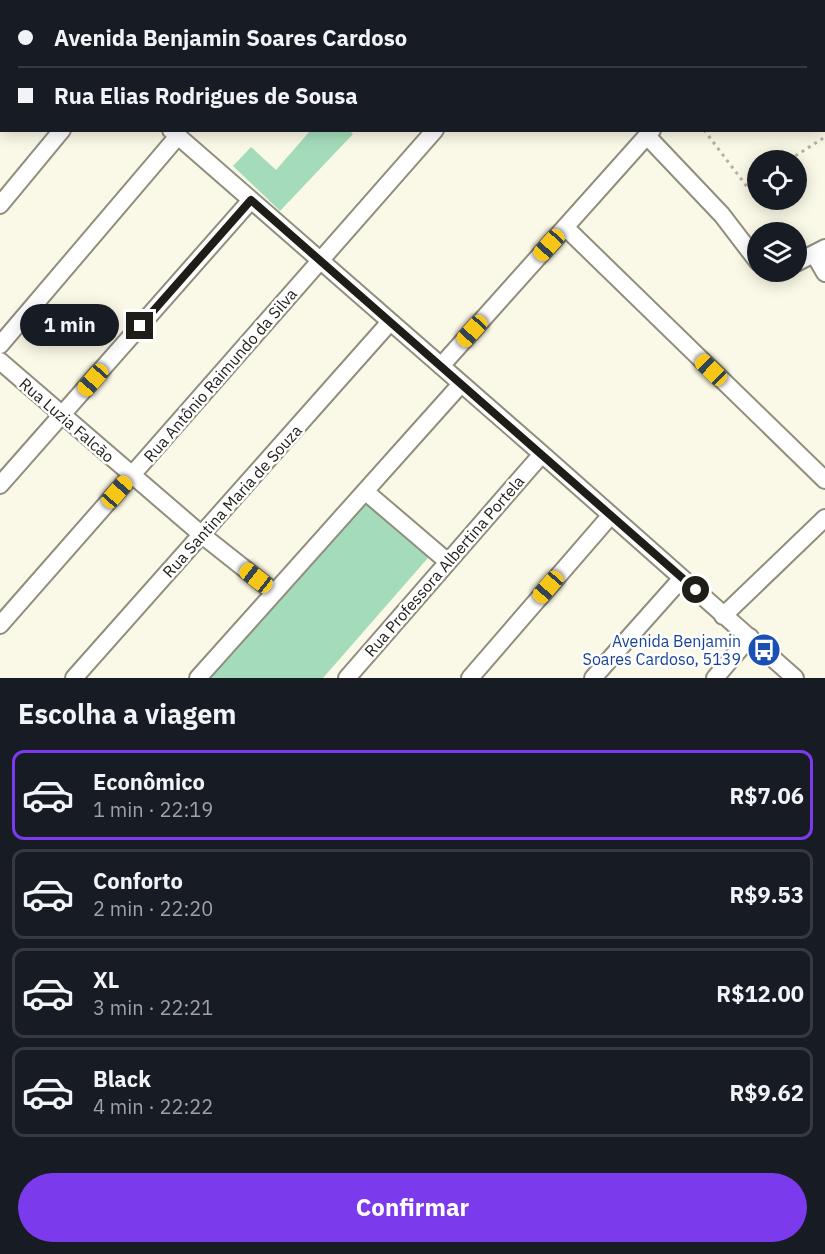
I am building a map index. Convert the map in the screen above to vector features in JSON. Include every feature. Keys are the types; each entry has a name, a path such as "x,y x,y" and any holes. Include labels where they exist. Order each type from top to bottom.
{"street":[{"path":"0,205 60,132"},
{"name":"Rua Antônio Raimundo da Silva","path":"0,625 433,132"},
{"path":"0,345 174,133 795,678"},
{"path":"441,366 649,133 722,215 747,248"},
{"path":"0,485 251,200"},
{"path":"565,227 825,480"},
{"path":"819,251 825,273"},
{"name":"Rua Santina Maria de Souza","path":"74,678 390,322"},
{"name":"Rua Luzia Falcão","path":"0,361 202,536 274,592"},
{"path":"198,678 461,384"},
{"name":"Rua Professora Albertina Portela","path":"357,674 448,562 542,454"},
{"path":"366,492 448,562"},
{"path":"470,678 611,515"},
{"path":"723,615 825,518"},
{"path":"593,678 682,578"},
{"path":"715,678 750,638"}],"path":[{"path":"706,132 747,187"},
{"path":"805,150 825,137"}],"green space":[{"path":"309,132 351,132 353,134 280,211 233,166 251,147 276,170"},
{"path":"364,489 434,551 323,678 198,678"}],"place":[{"name":"Avenida Benjamin Soares Cardoso, 5139","path":"764,650"}],"route":[{"path":"140,326 251,200 696,590"}]}
